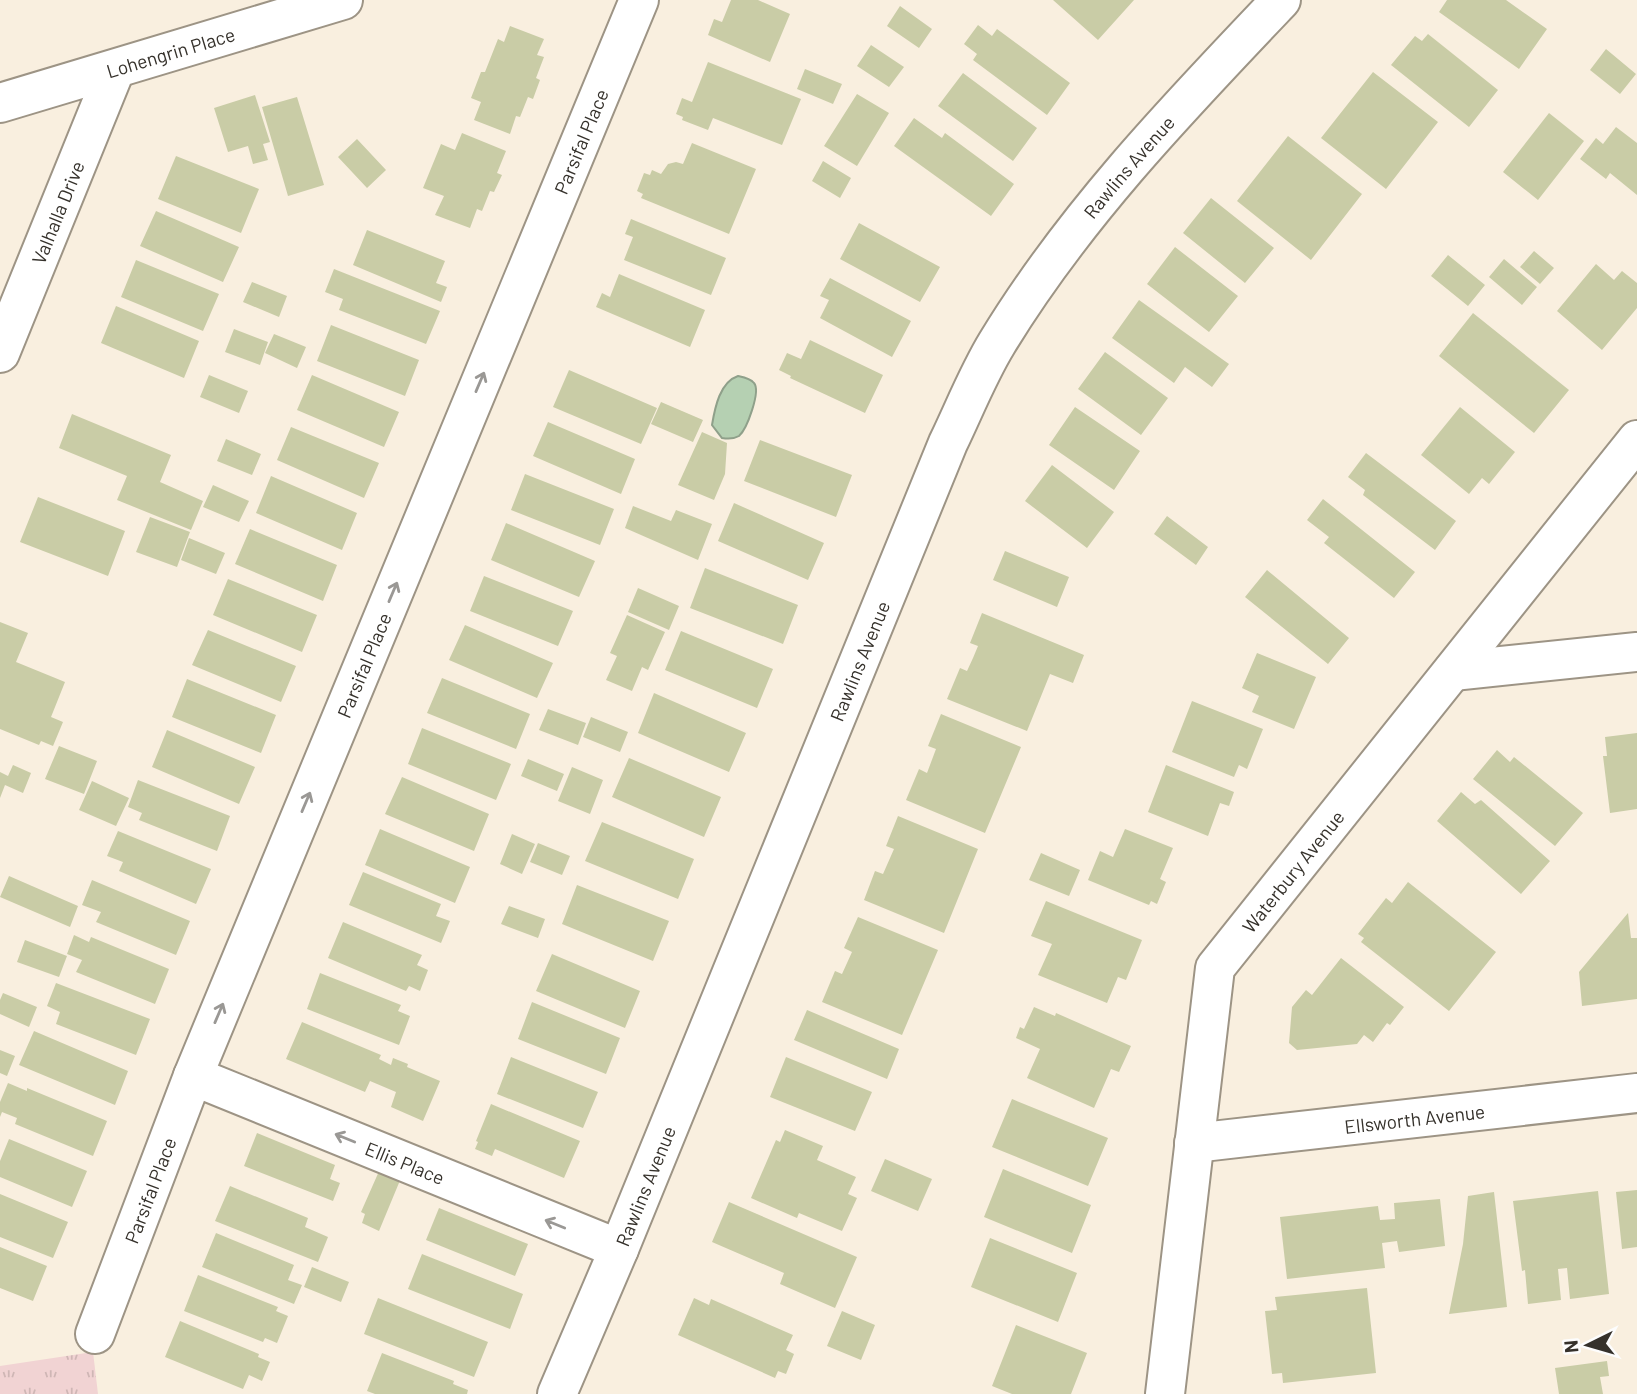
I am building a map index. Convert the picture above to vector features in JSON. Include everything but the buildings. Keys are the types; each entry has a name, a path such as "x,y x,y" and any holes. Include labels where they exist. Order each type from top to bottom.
{"street":[{"name":"Lohengrin Place","path":"0,103 344,0"},
{"name":"Parsifal Place","path":"95,1334 193,1076 639,0"},
{"name":"Rawlins Avenue","path":"557,1394 619,1250 948,443 996,344 1077,226 1200,86 1281,0"},
{"name":"Valhalla Drive","path":"0,353 114,70"},
{"name":"Waterbury Avenue","path":"1165,1394 1215,968 1637,440"},
{"path":"1454,671 1637,652"},
{"name":"Ellis Place","path":"193,1076 619,1250"},
{"name":"Ellsworth Avenue","path":"1194,1143 1637,1093"}],"green space":[{"path":"93,1352 98,1394 0,1394 0,1366"}],"shaded area":[{"path":"738,376 748,379 756,387 752,410 739,436 722,438 712,425 715,411 723,389"}]}
